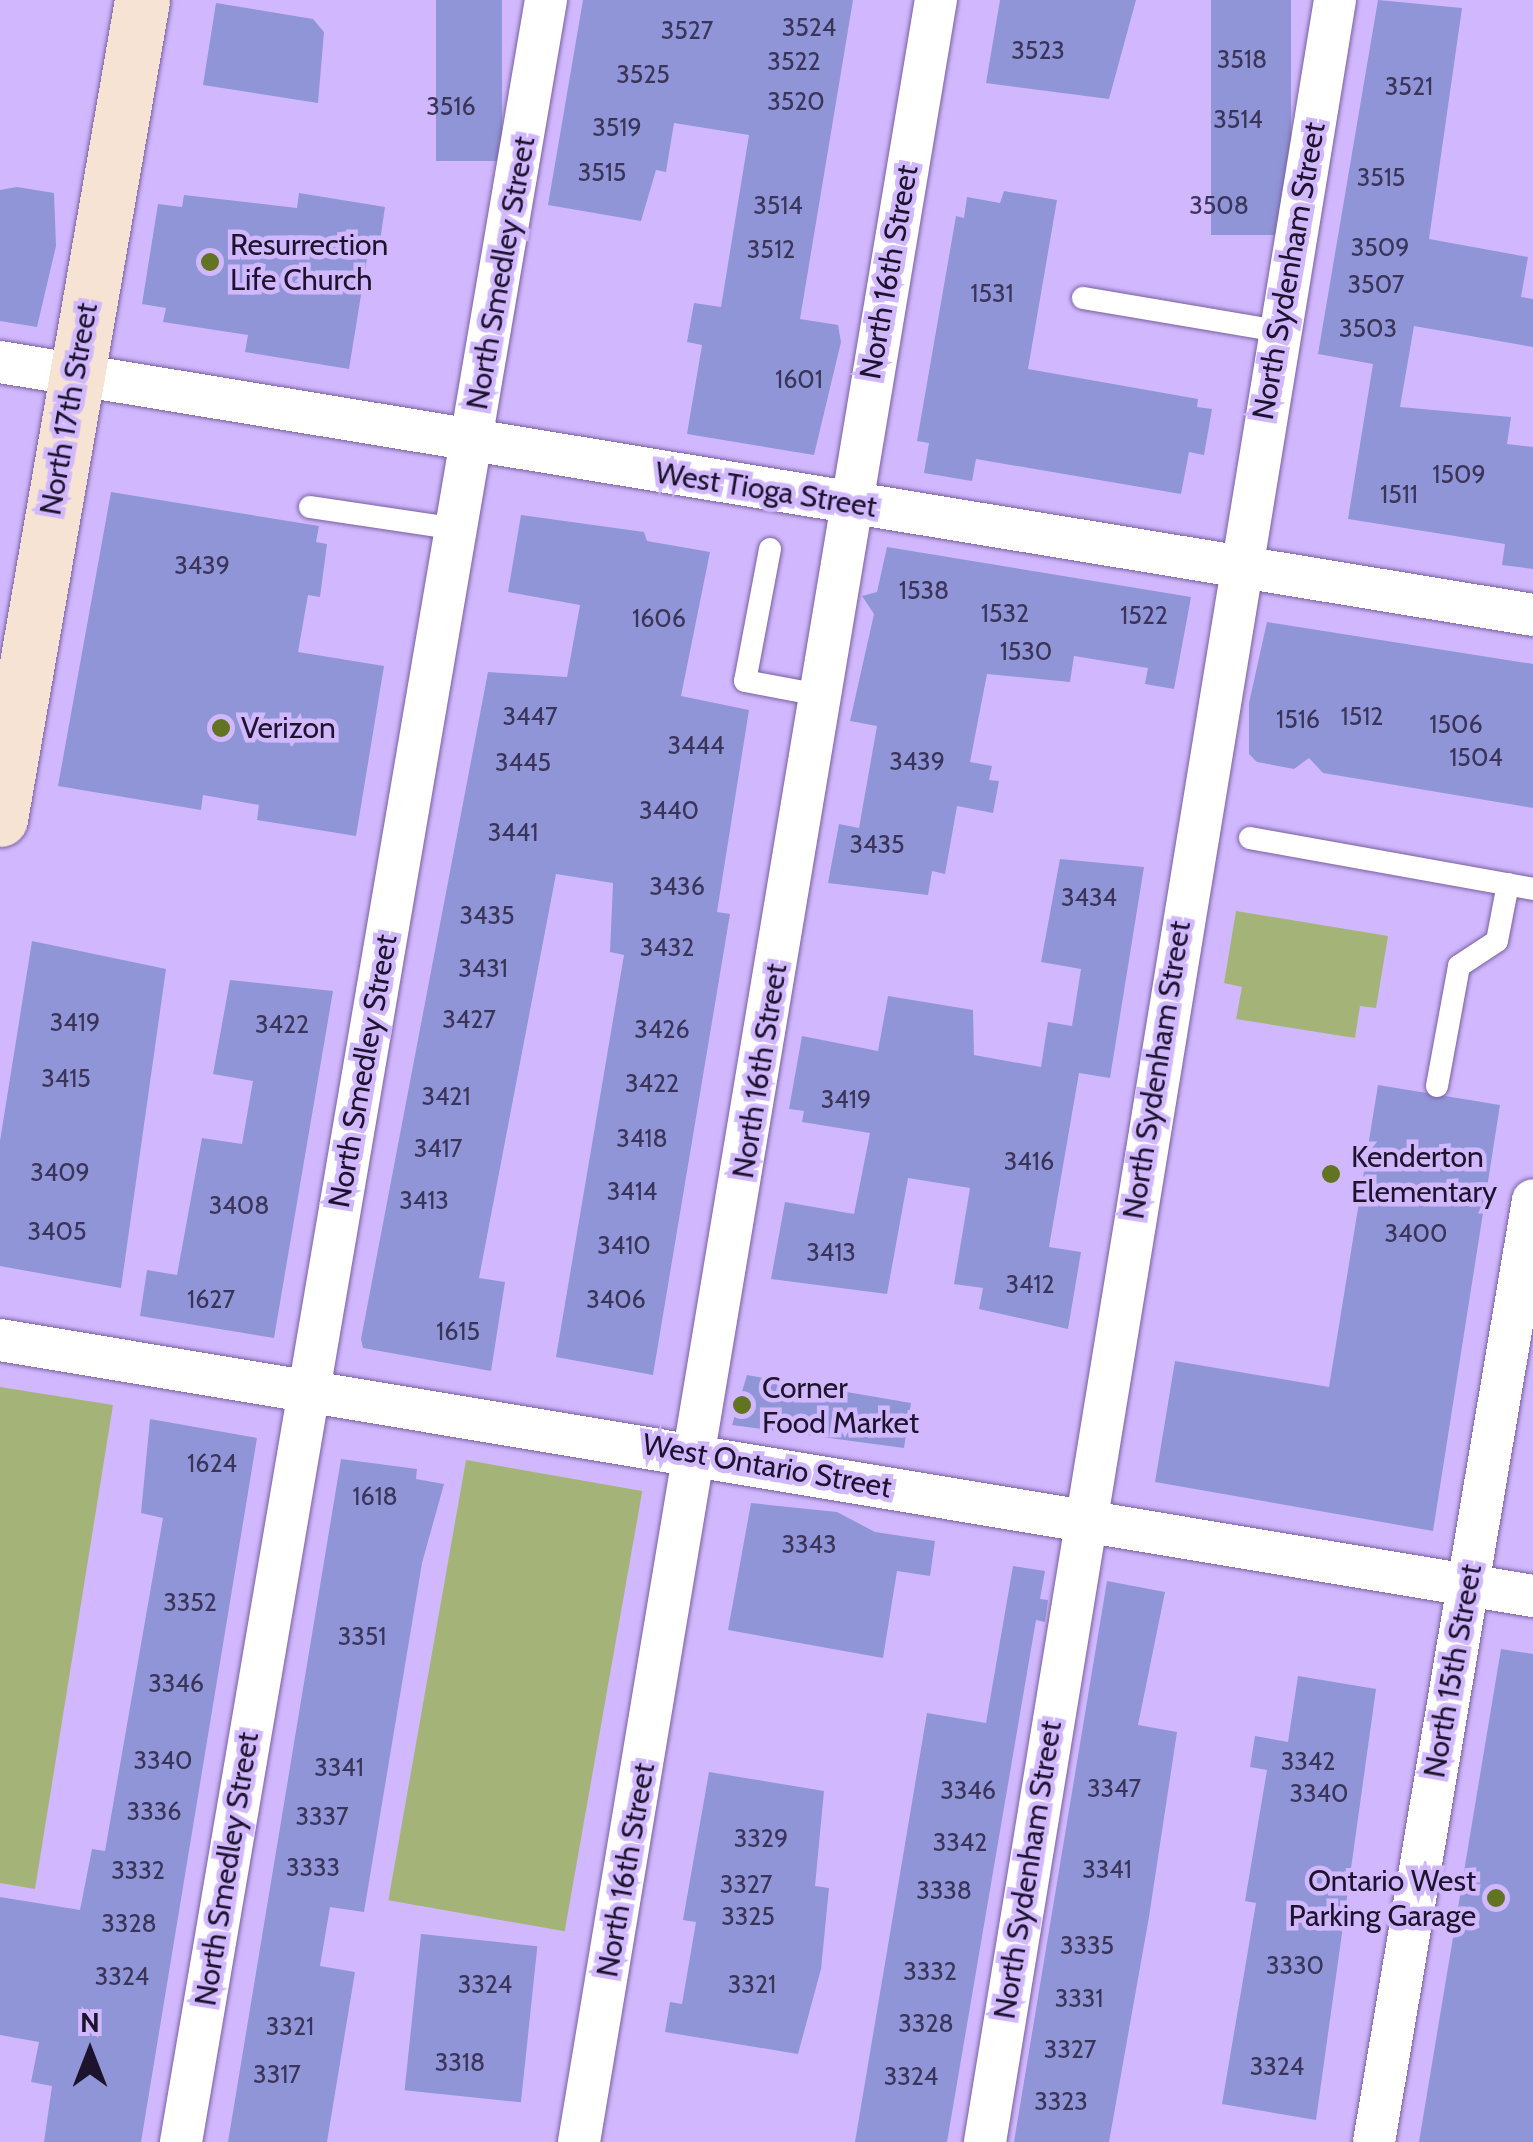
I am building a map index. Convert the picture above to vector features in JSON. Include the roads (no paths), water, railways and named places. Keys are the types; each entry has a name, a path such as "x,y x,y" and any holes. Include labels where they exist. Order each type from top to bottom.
{"street":[{"name":"North 17th Street","path":"0,819 74,374 142,0"},
{"name":"North Smedley Street","path":"182,2142 546,0"},
{"name":"North 16th Street","path":"578,2142 700,1454 849,503 936,0"},
{"name":"North Sydenham Street","path":"986,2142 1239,567 1336,0"},
{"name":"West Tioga Street","path":"0,362 1533,615"},
{"name":"North 15th Street","path":"1374,2142 1533,1200"},
{"name":"West Ontario Street","path":"0,1340 1533,1596"}],"lane":[{"path":"1082,298 1279,332"},
{"path":"310,507 457,529"},
{"path":"770,550 745,681 819,695"},
{"path":"1250,838 1533,889"},
{"path":"1437,1086 1458,966 1497,941 1508,884"}],"place":[{"name":"Resurrection Life Church","path":"210,262"},
{"name":"Verizon","path":"221,728"},
{"name":"Kenderton Elementary","path":"1331,1174"},
{"name":"Corner Food Market","path":"742,1405"},
{"name":"Ontario West Parking Garage","path":"1496,1898"}]}
